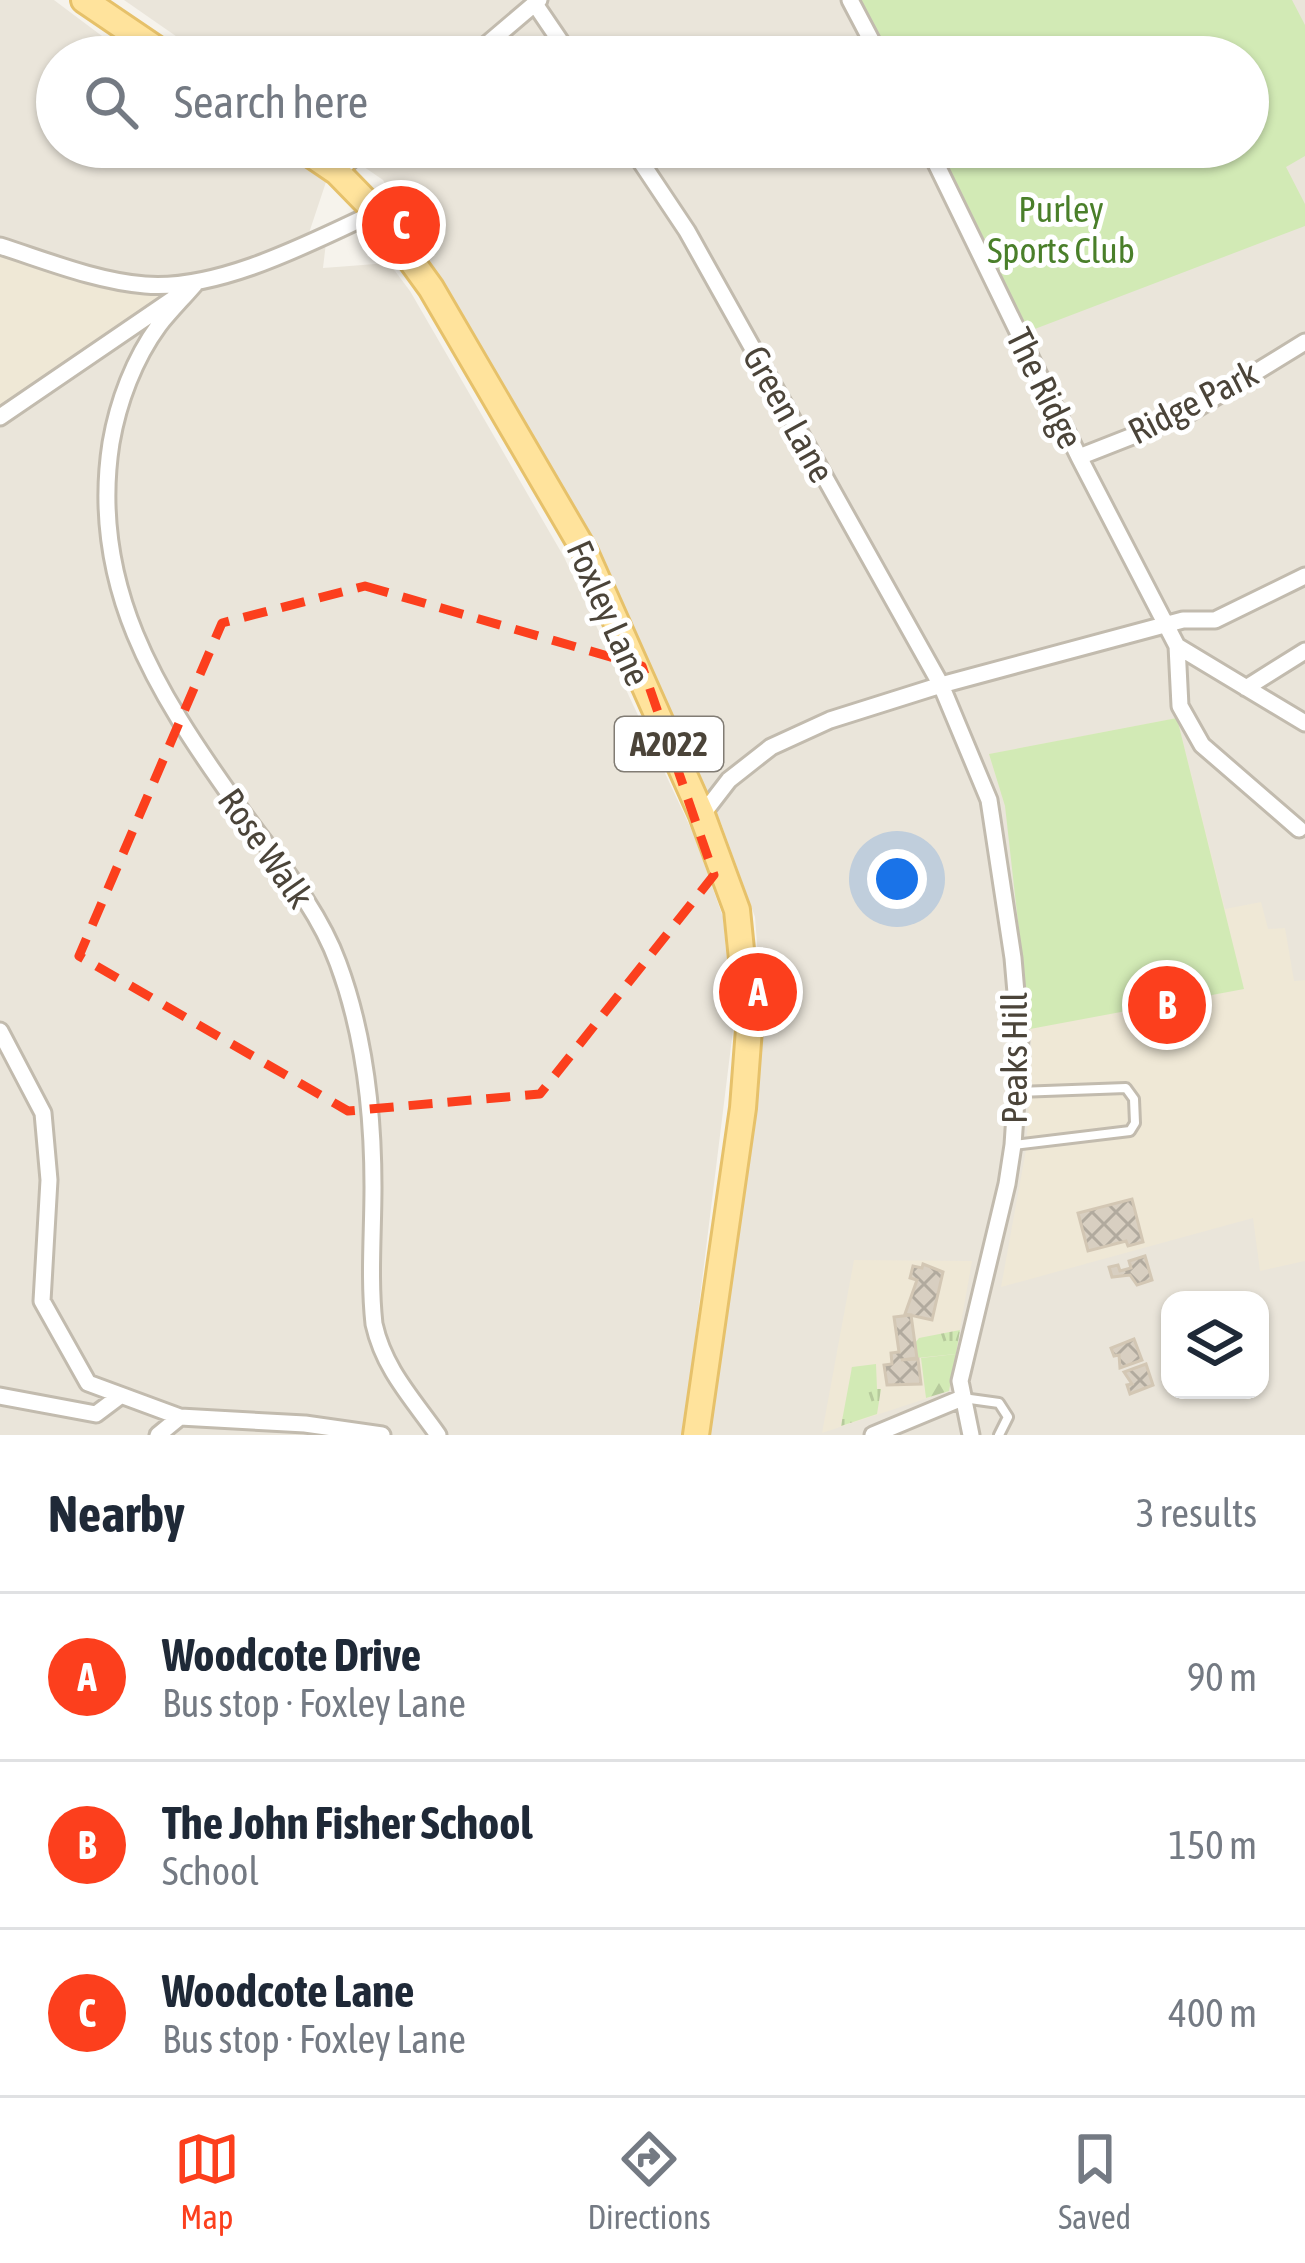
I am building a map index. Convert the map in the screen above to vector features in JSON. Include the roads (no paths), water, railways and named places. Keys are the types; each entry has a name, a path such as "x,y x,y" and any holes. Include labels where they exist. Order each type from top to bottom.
{"main road":[{"path":"83,0 137,36"},
{"name":"Foxley Lane","path":"331,168 376,212 430,288 585,552 638,680 702,815 737,910 749,1029 743,1108 696,1435"}],"street":[{"path":"850,0 869,36"},
{"path":"497,36 537,2 558,36"},
{"path":"337,172 342,168"},
{"name":"Green Lane","path":"645,168 687,231 941,686"},
{"name":"The Ridge","path":"938,168 1078,457 1177,646"},
{"path":"0,417 195,284 376,212"},
{"path":"0,246 140,284 195,284"},
{"name":"Rose Walk","path":"195,284 158,326 119,407 105,502 113,567 131,625 172,711 276,859 337,958 356,1029 370,1122 374,1324 380,1352 394,1377 438,1435"},
{"name":"Ridge Park","path":"1078,457 1186,415 1305,342"},
{"path":"702,815 729,780 771,747 830,720 1183,620 1215,620 1305,576"},
{"path":"1177,646 1305,723"},
{"path":"1177,646 1180,706 1202,745 1299,829"},
{"path":"1246,688 1305,651"},
{"name":"Peaks Hill","path":"941,686 979,770 997,838 1018,1019 1013,1145 964,1358 962,1398 970,1435"},
{"path":"0,1030 43,1113 49,1180 42,1301 88,1383 180,1417 305,1424 382,1435"},
{"path":"0,1396 96,1414 120,1396"},
{"path":"873,1435 962,1398"},
{"path":"158,1435 180,1417"}],"lane":[{"path":"1013,1145 1130,1131 1136,1123 1134,1099 1126,1088 1016,1092"},
{"path":"962,1398 999,1403 1007,1417 999,1435"}],"place":[{"name":"Woodcote Lane","path":"401,225"},
{"name":"Woodcote Drive","path":"758,992"},
{"name":"The John Fisher School","path":"1167,1005"}],"park label":[{"name":"Purley Sports Club","path":"1061,230"}]}
